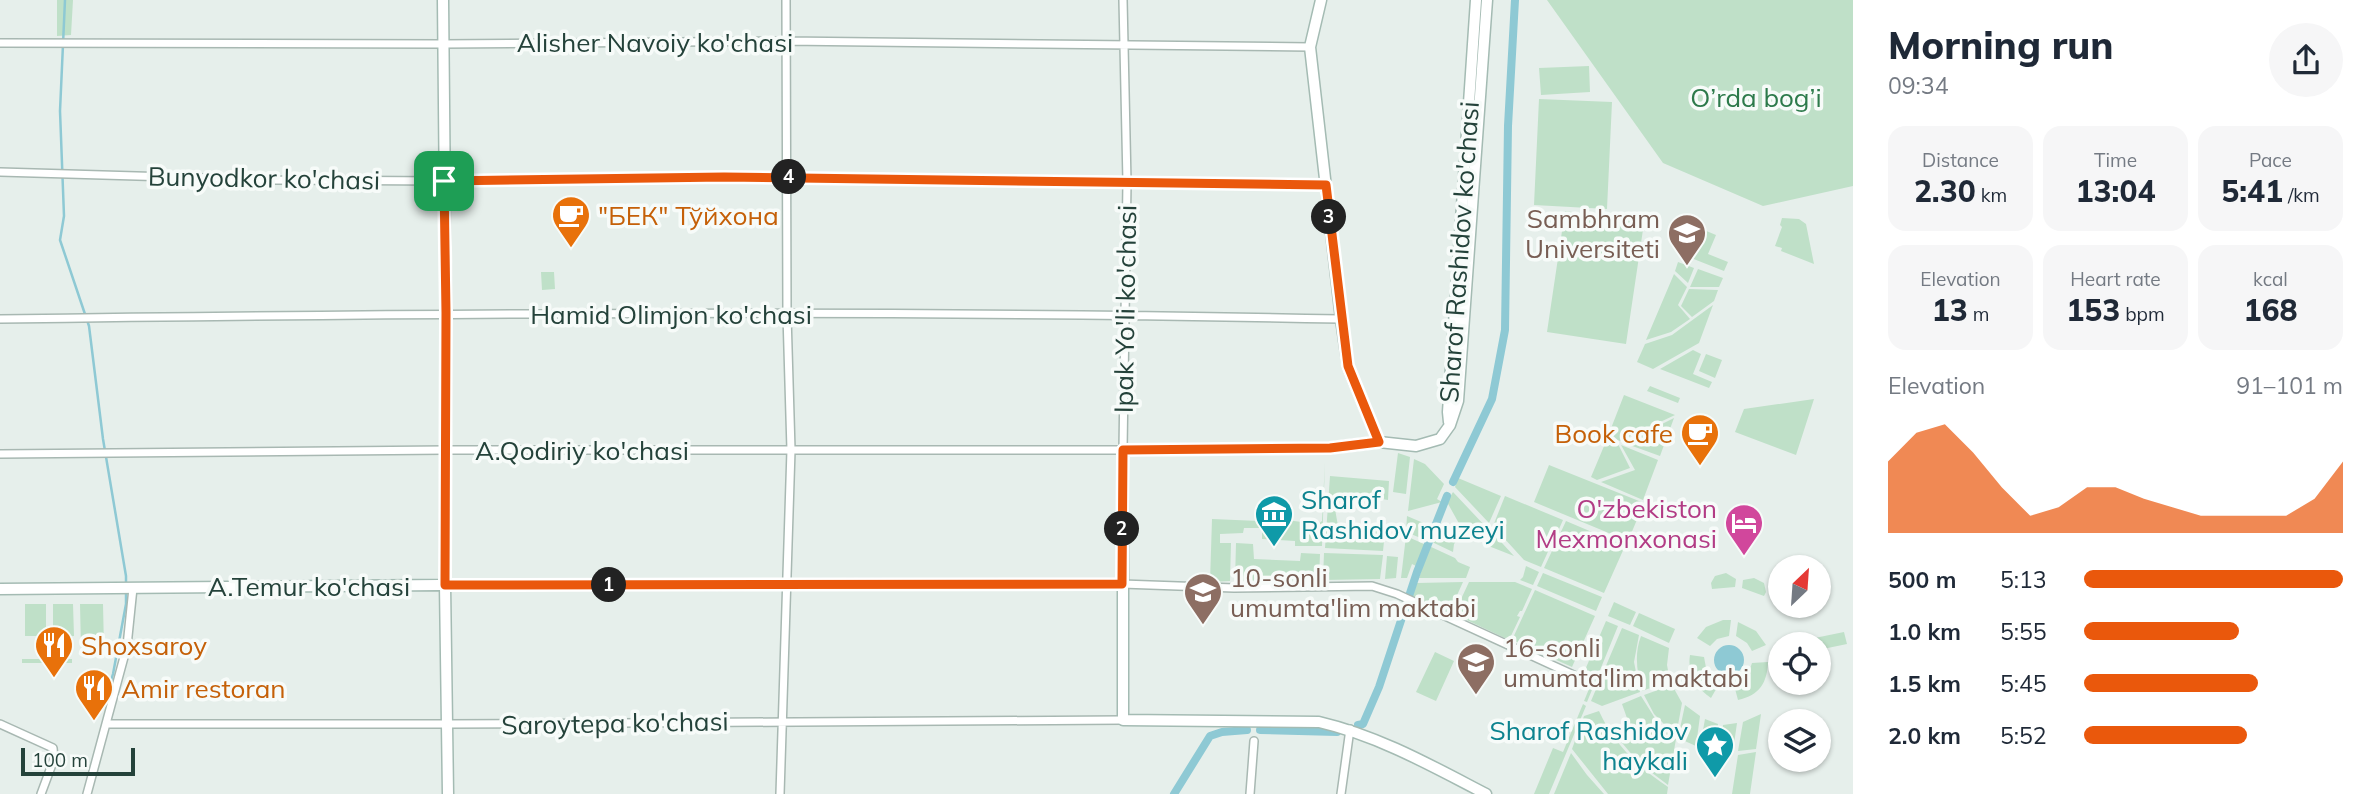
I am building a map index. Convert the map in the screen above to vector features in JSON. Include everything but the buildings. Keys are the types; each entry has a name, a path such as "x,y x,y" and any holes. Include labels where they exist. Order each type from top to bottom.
{"street":[{"path":"443,0 448,794"},
{"path":"780,794 790,450 786,0"},
{"name":"Ipak Yo'li ko'chasi","path":"1123,0 1127,182 1123,450"},
{"path":"1321,0 1310,47 1341,320 1348,366 1379,442"},
{"name":"Sharof Rashidov ko'chasi","path":"1123,450 1330,448 1379,442 1416,446 1440,439 1450,425 1448,412 1476,0"},
{"path":"1450,425 1458,401 1487,0"},
{"name":"Alisher Navoiy ko'chasi","path":"0,43 443,44 786,41 1310,47"},
{"name":"Bunyodkor ko'chasi","path":"0,172 276,180 786,177 1326,185"},
{"name":"Hamid Olimjon ko'chasi","path":"0,318 446,313 1124,315 1341,320"},
{"name":"A.Qodiriy ko'chasi","path":"0,454 446,450 1123,450"},
{"path":"1123,450 1123,720 1319,722 1350,729 1381,741 1486,794"},
{"path":"1122,584 1232,587 1372,586 1397,594 1578,677"},
{"name":"A.Temur ko'chasi","path":"0,589 1122,584"},
{"path":"87,794 127,646 133,588"},
{"name":"Saroytepa ko'chasi","path":"107,724 1123,720"},
{"path":"0,723 53,748 54,759 41,794"},
{"path":"1341,794 1350,729"},
{"path":"1250,794 1254,741"}],"green space":[{"path":"57,0 73,0 71,35 57,36"},
{"name":"O’rda bog’i","path":"1547,0 1853,0 1853,186 1763,206 1663,163"},
{"path":"1589,66 1590,92 1541,95 1539,68"},
{"path":"1539,99 1612,102 1607,209 1534,205"},
{"path":"1565,211 1644,223 1626,344 1547,332"},
{"path":"1782,218 1799,219 1806,224 1814,264 1775,246 1782,227"},
{"path":"1692,225 1716,235 1708,254 1728,262 1724,271 1681,254"},
{"path":"1678,262 1694,268 1688,283 1675,271"},
{"path":"1698,269 1723,278 1719,287 1690,287"},
{"path":"541,272 554,272 555,289 542,290"},
{"path":"1674,274 1687,287 1678,305 1690,319 1671,332 1646,340"},
{"path":"1689,289 1718,290 1714,301 1692,317 1681,306"},
{"path":"1713,305 1699,343 1653,369 1637,362 1645,344 1672,335"},
{"path":"1693,350 1701,354 1693,374 1712,382 1709,388 1660,369"},
{"path":"1706,354 1722,360 1715,378 1699,371"},
{"path":"1650,386 1680,398 1678,403 1647,391"},
{"path":"1624,395 1675,415 1620,441 1608,436"},
{"path":"1814,399 1796,455 1735,432 1744,409"},
{"path":"1674,418 1660,456 1624,443"},
{"path":"1607,439 1618,444 1630,468 1597,480 1591,477"},
{"path":"1621,445 1658,460 1643,500 1601,482 1635,470"},
{"path":"1398,453 1410,457 1406,494 1393,492"},
{"path":"1414,459 1425,464 1444,484 1437,499 1442,502 1408,511"},
{"path":"1325,462 1322,546 1295,546 1295,541 1262,539 1262,528 1244,528 1243,533 1220,534 1220,543 1231,543 1230,581 1210,582 1212,519 1259,521 1262,517 1318,524 1322,521"},
{"path":"1549,465 1644,503 1628,541 1534,502"},
{"path":"1330,476 1389,481 1388,500 1344,493 1335,509 1338,526 1385,532 1383,551 1325,548"},
{"path":"1458,478 1501,496 1489,523 1455,487"},
{"path":"1453,492 1487,528 1482,539 1471,534 1466,536 1447,502"},
{"path":"1505,496 1563,520 1555,538 1549,543 1551,545 1541,567 1524,560 1493,526"},
{"path":"1407,516 1433,527 1428,541 1406,532"},
{"path":"1566,521 1625,546 1604,593 1544,568"},
{"path":"1437,528 1459,538 1454,544 1453,552 1432,542"},
{"path":"1491,531 1514,556 1486,545"},
{"path":"1406,536 1426,545 1418,567 1412,564 1407,578 1401,578"},
{"path":"1236,543 1253,544 1254,559 1300,561 1301,553 1320,554 1319,580 1235,581"},
{"path":"1429,546 1470,567 1466,578 1419,578"},
{"path":"1324,553 1383,555 1380,579 1323,580"},
{"path":"1387,556 1398,557 1396,578 1385,579"},
{"path":"1526,566 1539,572 1533,585 1520,580"},
{"path":"1543,573 1602,597 1596,611 1537,586"},
{"path":"1726,573 1736,579 1735,587 1712,589 1711,583 1715,576"},
{"path":"1754,578 1764,583 1764,596 1742,588 1743,580"},
{"path":"1463,582 1449,613 1412,597 1417,583"},
{"path":"1469,582 1515,582 1532,589 1517,616 1520,617 1509,640 1454,614"},
{"path":"1535,590 1595,616 1572,667 1512,640"},
{"path":"1614,602 1636,612 1630,625 1608,616"},
{"path":"25,604 46,604 46,636 25,636"},
{"path":"53,604 73,604 74,636 53,637"},
{"path":"80,604 103,604 104,648 81,649"},
{"path":"1639,613 1675,629 1669,643 1633,626"},
{"path":"1723,620 1731,620 1729,636 1717,639 1710,646 1697,638 1706,627"},
{"path":"1606,621 1618,626 1587,702 1584,701 1589,689 1579,684"},
{"path":"1738,622 1756,631 1766,645 1752,651 1747,643 1736,636"},
{"path":"1622,628 1639,635 1634,662 1640,692 1602,706 1591,701"},
{"path":"1844,632 1847,644 1831,647 1831,635"},
{"path":"1641,636 1669,648 1667,665 1670,681 1642,691 1637,664"},
{"path":"40,648 60,648 60,659 72,659 72,663 22,663 22,659 40,659"},
{"path":"1435,652 1454,661 1436,701 1416,692"},
{"path":"1690,655 1704,657 1707,673 1719,684 1711,698 1694,680"},
{"path":"1768,662 1764,682 1752,695 1738,700 1734,685 1746,680 1752,663"},
{"path":"1672,685 1682,703 1676,736 1654,714 1644,695"},
{"path":"1641,696 1658,723 1676,739 1668,785 1639,763 1612,731 1621,728 1628,721 1622,704"},
{"path":"1583,704 1586,706 1549,794 1534,794 1553,748 1563,752"},
{"path":"1685,705 1700,716 1696,746 1678,738"},
{"path":"1599,711 1612,734 1637,763 1668,787 1667,794 1608,794 1572,749 1584,716"},
{"path":"1761,714 1756,749 1738,751 1743,722"},
{"path":"1705,719 1718,724 1714,750 1700,747"},
{"path":"1737,723 1733,751 1719,750 1723,725"},
{"path":"1756,752 1750,794 1732,794 1738,755"},
{"path":"1571,753 1587,775 1604,794 1554,794"}],"water":[{"path":"1738,513 1759,518 1762,523 1759,529 1736,526 1733,520"},
{"path":"1729,645 1740,649 1744,660 1740,671 1729,675 1718,671 1714,660 1718,649"}],"waterway":[{"path":"65,0 60,111 64,216 60,240 89,326 103,439 126,576 126,604 113,674 103,706"},
{"path":"1453,482 1492,399 1505,330 1508,126 1515,0"},
{"path":"1358,725 1363,724 1379,687 1417,572 1447,496"},
{"path":"1174,794 1210,736 1247,730"},
{"path":"1260,730 1337,732"}],"place":[{"name":"\"БЕК\" Тўйхона","path":"571,249"},
{"name":"Sambhram Universiteti","path":"1687,267"},
{"name":"Book cafe","path":"1700,467"},
{"name":"Sharof Rashidov muzeyi","path":"1274,548"},
{"name":"O'zbekiston Mexmonxonasi","path":"1744,557"},
{"name":"10-sonli umumta'lim maktabi","path":"1203,626"},
{"name":"Shoxsaroy","path":"54,679"},
{"name":"16-sonli umumta'lim maktabi","path":"1476,696"},
{"name":"Amir restoran","path":"94,722"},
{"name":"Sharof Rashidov haykali","path":"1715,779"}],"route":[{"path":"724,177 1326,185 1348,366 1379,442 1330,448 1123,450 1122,584 445,585 444,181 724,177"}]}
